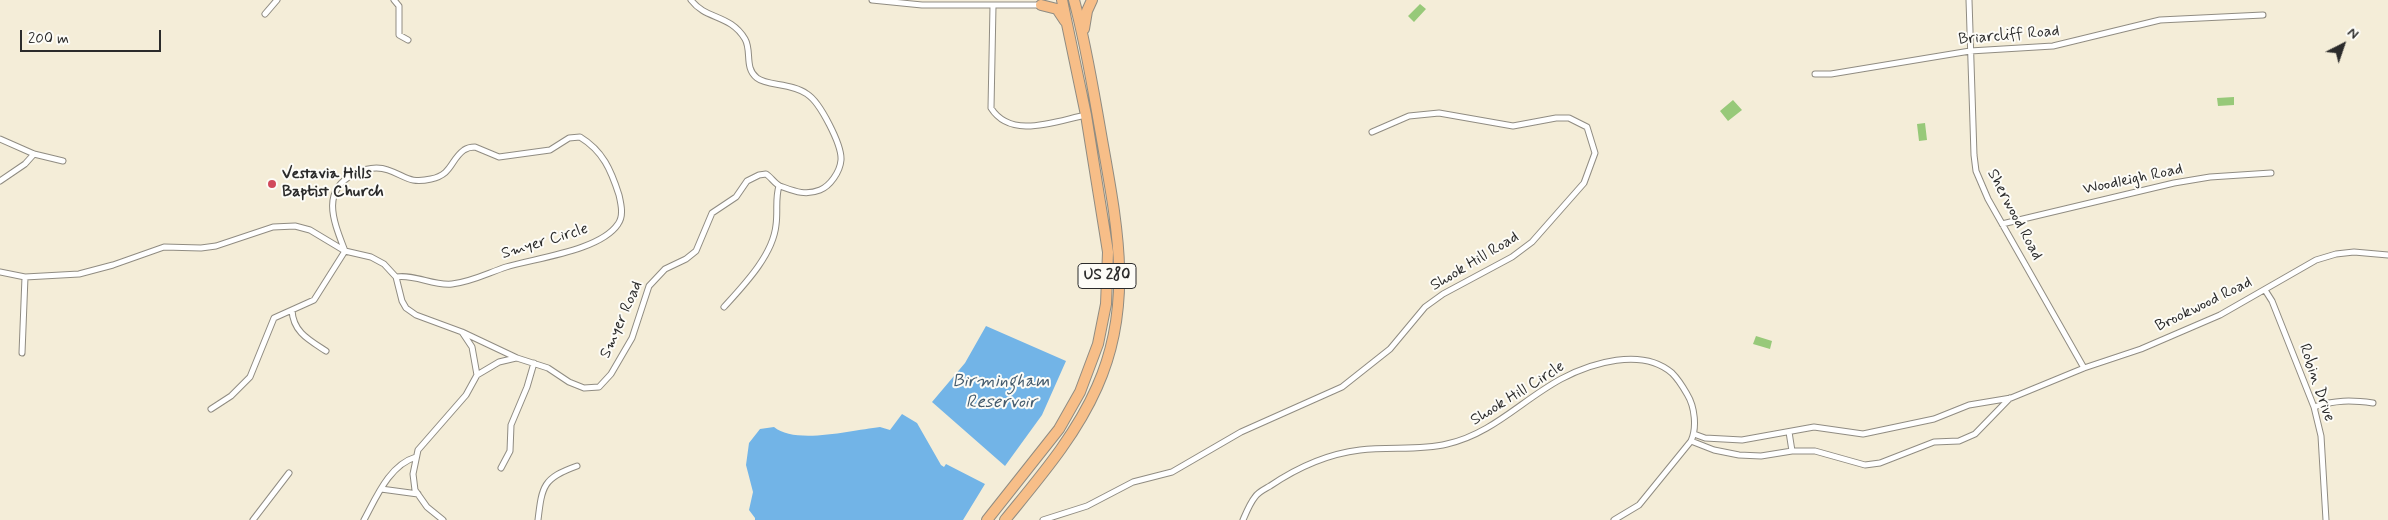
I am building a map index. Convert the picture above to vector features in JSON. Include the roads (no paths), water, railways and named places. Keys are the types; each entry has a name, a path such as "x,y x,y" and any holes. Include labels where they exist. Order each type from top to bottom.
{"highway":[{"name":"US 280","path":"987,520 1059,429 1080,392 1091,366 1106,304 1108,252 1086,115 1062,0"},
{"name":"US 280","path":"1005,520 1075,431 1098,386 1106,362 1119,304 1120,262 1117,228 1084,35 1074,0"},
{"path":"1084,35 1087,11 1092,0"},
{"path":"1044,2 1057,9 1068,24"},
{"path":"995,520 1032,471 1059,429"}],"street":[{"path":"265,14 277,0"},
{"path":"394,0 399,6 399,35 408,40"},
{"name":"Smyer Road","path":"396,277 402,301 406,308 416,315 462,332 517,358 548,368 569,382 584,388 599,387 611,374 632,338 649,286 665,269 686,259 696,251 701,243 706,222 712,214 736,197 747,181 760,175 767,175 779,186 809,194 823,189 840,168 840,152 821,107 809,95 795,86 758,79 750,71 746,41 736,28 723,18 698,9 691,0"},
{"path":"872,0 993,6 1044,2"},
{"name":"Sherwood Road","path":"1969,0 1976,171 2002,224 2084,368"},
{"path":"993,6 992,108 998,118 1022,128 1086,115"},
{"name":"Briarcliff Road","path":"1815,74 1831,74 1970,51 2053,46 2160,20 2263,14"},
{"name":"Shook Hill Road","path":"1043,520 1087,506 1133,482 1172,472 1241,432 1342,387 1390,349 1425,307 1443,294 1512,257 1532,242 1584,183 1595,153 1587,127 1568,118 1503,126 1468,116 1439,113 1420,114 1372,132"},
{"name":"Smyer Circle","path":"345,251 337,228 332,198 336,189 344,180 357,173 374,168 387,169 412,182 432,179 447,173 464,150 475,146 499,157 550,150 569,138 580,136 601,154 610,168 621,202 622,216 611,232 591,243 543,260 507,267 483,276 450,284 407,275 396,277"},
{"path":"0,139 34,154 64,161"},
{"path":"0,181 25,164 34,154"},
{"name":"Woodleigh Road","path":"2002,224 2174,183 2210,177 2271,173"},
{"path":"724,307 739,290 772,242 776,225 776,195 779,186"},
{"path":"0,272 25,277 80,274 113,265 164,247 200,248 216,246 273,227 295,226 310,230 345,251 371,257 384,264 396,277"},
{"path":"211,409 231,396 250,376 274,318 314,300 345,251"},
{"name":"Brookwood Road","path":"2011,398 2084,368 2141,349 2220,315 2316,260 2336,254 2354,252 2388,255"},
{"path":"22,353 25,277"},
{"name":"Robin Drive","path":"2265,290 2272,301 2314,407 2320,436 2326,520"},
{"path":"292,310 292,318 299,333 326,351"},
{"path":"462,332 472,347 477,375"},
{"path":"443,520 427,506 418,494 413,474 416,457 428,439 466,396 477,375 499,362 517,358"},
{"name":"Shook Hill Circle","path":"1243,520 1256,495 1302,466 1342,453 1361,450 1428,447 1447,444 1473,436 1502,420 1561,380 1579,371 1613,361 1641,360 1657,364 1671,372 1690,399 1694,434 1691,441 1639,505 1614,520"},
{"path":"501,468 510,452 511,425 527,387 534,363"},
{"path":"1694,434 1705,438 1742,440 1814,428 1863,434 1934,419 1969,405 2011,398"},
{"path":"1691,441 1714,450 1740,455 1761,456 1792,450 1814,451 1865,465 1880,463 1934,442 1959,441 1975,434 2011,398"},
{"path":"2314,407 2332,401 2347,400 2373,403"},
{"path":"1789,432 1792,450"},
{"path":"364,520 381,489 406,460 416,457"},
{"path":"538,520 542,492 546,483 561,472 577,466"},
{"path":"253,520 289,473"},
{"path":"381,489 418,494"}],"water":[{"name":"Birmingham Reservoir","path":"986,326 1066,361 1042,415 1005,466 932,402 965,363"},
{"path":"902,414 917,423 941,465 944,467 946,464 985,484 963,520 755,520 749,510 753,492 746,465 749,443 760,429 774,427 783,432 810,436 880,427 890,430"}],"place":[{"name":"Vestavia Hills Baptist Church","path":"272,184"}]}
